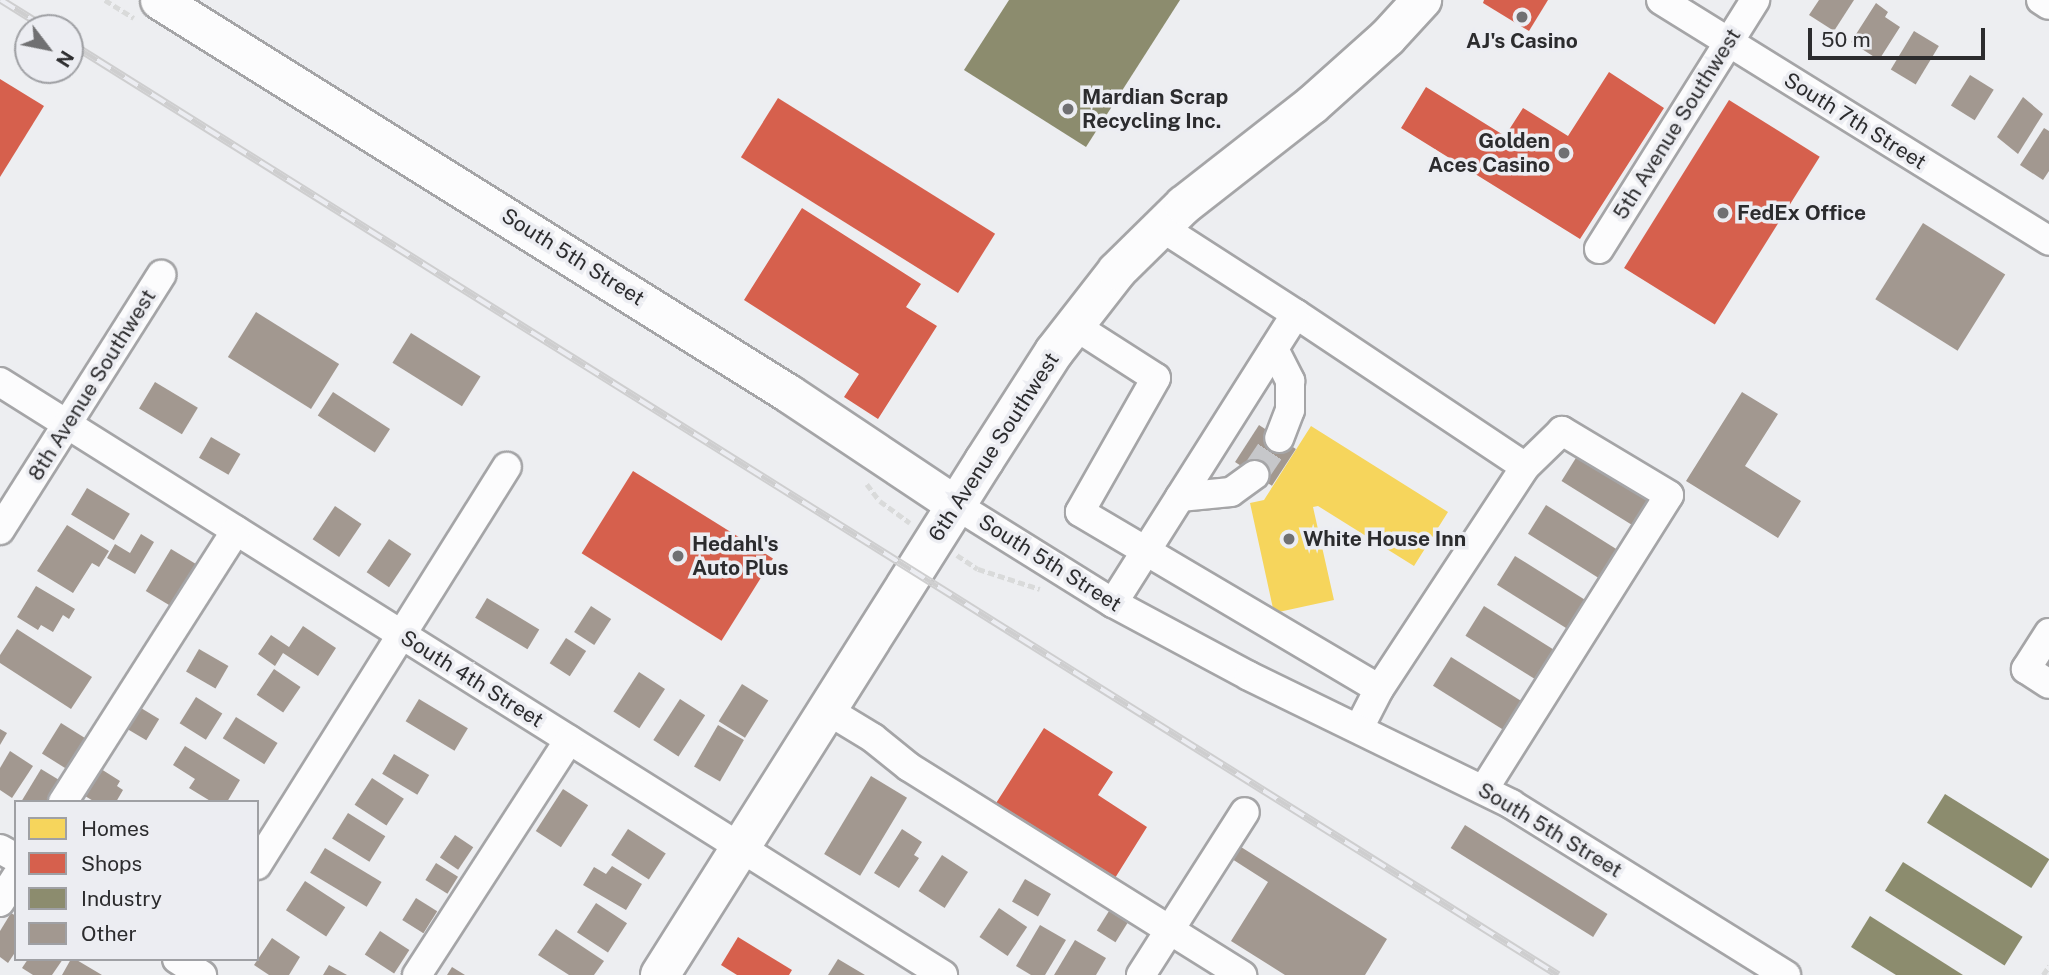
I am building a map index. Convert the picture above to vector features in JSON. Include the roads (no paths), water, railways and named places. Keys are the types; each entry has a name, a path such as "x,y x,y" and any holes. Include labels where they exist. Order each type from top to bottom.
{"highway":[{"name":"6th Avenue Southwest","path":"660,975 1054,352 1117,271 1161,227 1312,105 1387,38 1422,0"}],"main road":[{"name":"South 5th Street","path":"159,0 732,357 956,505"}],"street":[{"name":"South 7th Street","path":"1661,0 2049,241"},
{"name":"5th Avenue Southwest","path":"1599,249 1755,0"},
{"path":"2042,0 2049,5"},
{"path":"1161,227 1525,467"},
{"name":"8th Avenue Southwest","path":"0,530 161,275"},
{"path":"1113,603 1296,314"},
{"path":"1075,326 1156,378 1080,512 1379,690"},
{"path":"1274,349 1290,381 1290,410 1279,438"},
{"name":"South 4th Street","path":"0,382 943,975"},
{"path":"1359,728 1379,690 1525,467 1562,431 1670,495 1484,789"},
{"path":"259,862 507,467"},
{"path":"1180,497 1231,492 1254,475"},
{"name":"South 5th Street","path":"956,505 1113,603 1249,676 1484,789 1786,975"},
{"path":"65,800 236,530"},
{"path":"2049,633 2025,669 2049,684"},
{"path":"827,709 873,738 909,767 1242,975"},
{"path":"417,975 569,740"},
{"path":"1141,975 1245,813"},
{"path":"0,902 14,880"}],"tunnel":[{"path":"1254,475 1279,438"}],"railway":[{"path":"1,0 24,14"},
{"path":"84,52 1558,975"}],"place":[{"name":"AJ's Casino","path":"1522,17"},
{"name":"Mardian Scrap Recycling Inc.","path":"1068,109"},
{"name":"Golden Aces Casino","path":"1564,153"},
{"name":"FedEx Office","path":"1723,213"},
{"name":"White House Inn","path":"1289,539"},
{"name":"Hedahl's Auto Plus","path":"678,556"}]}
